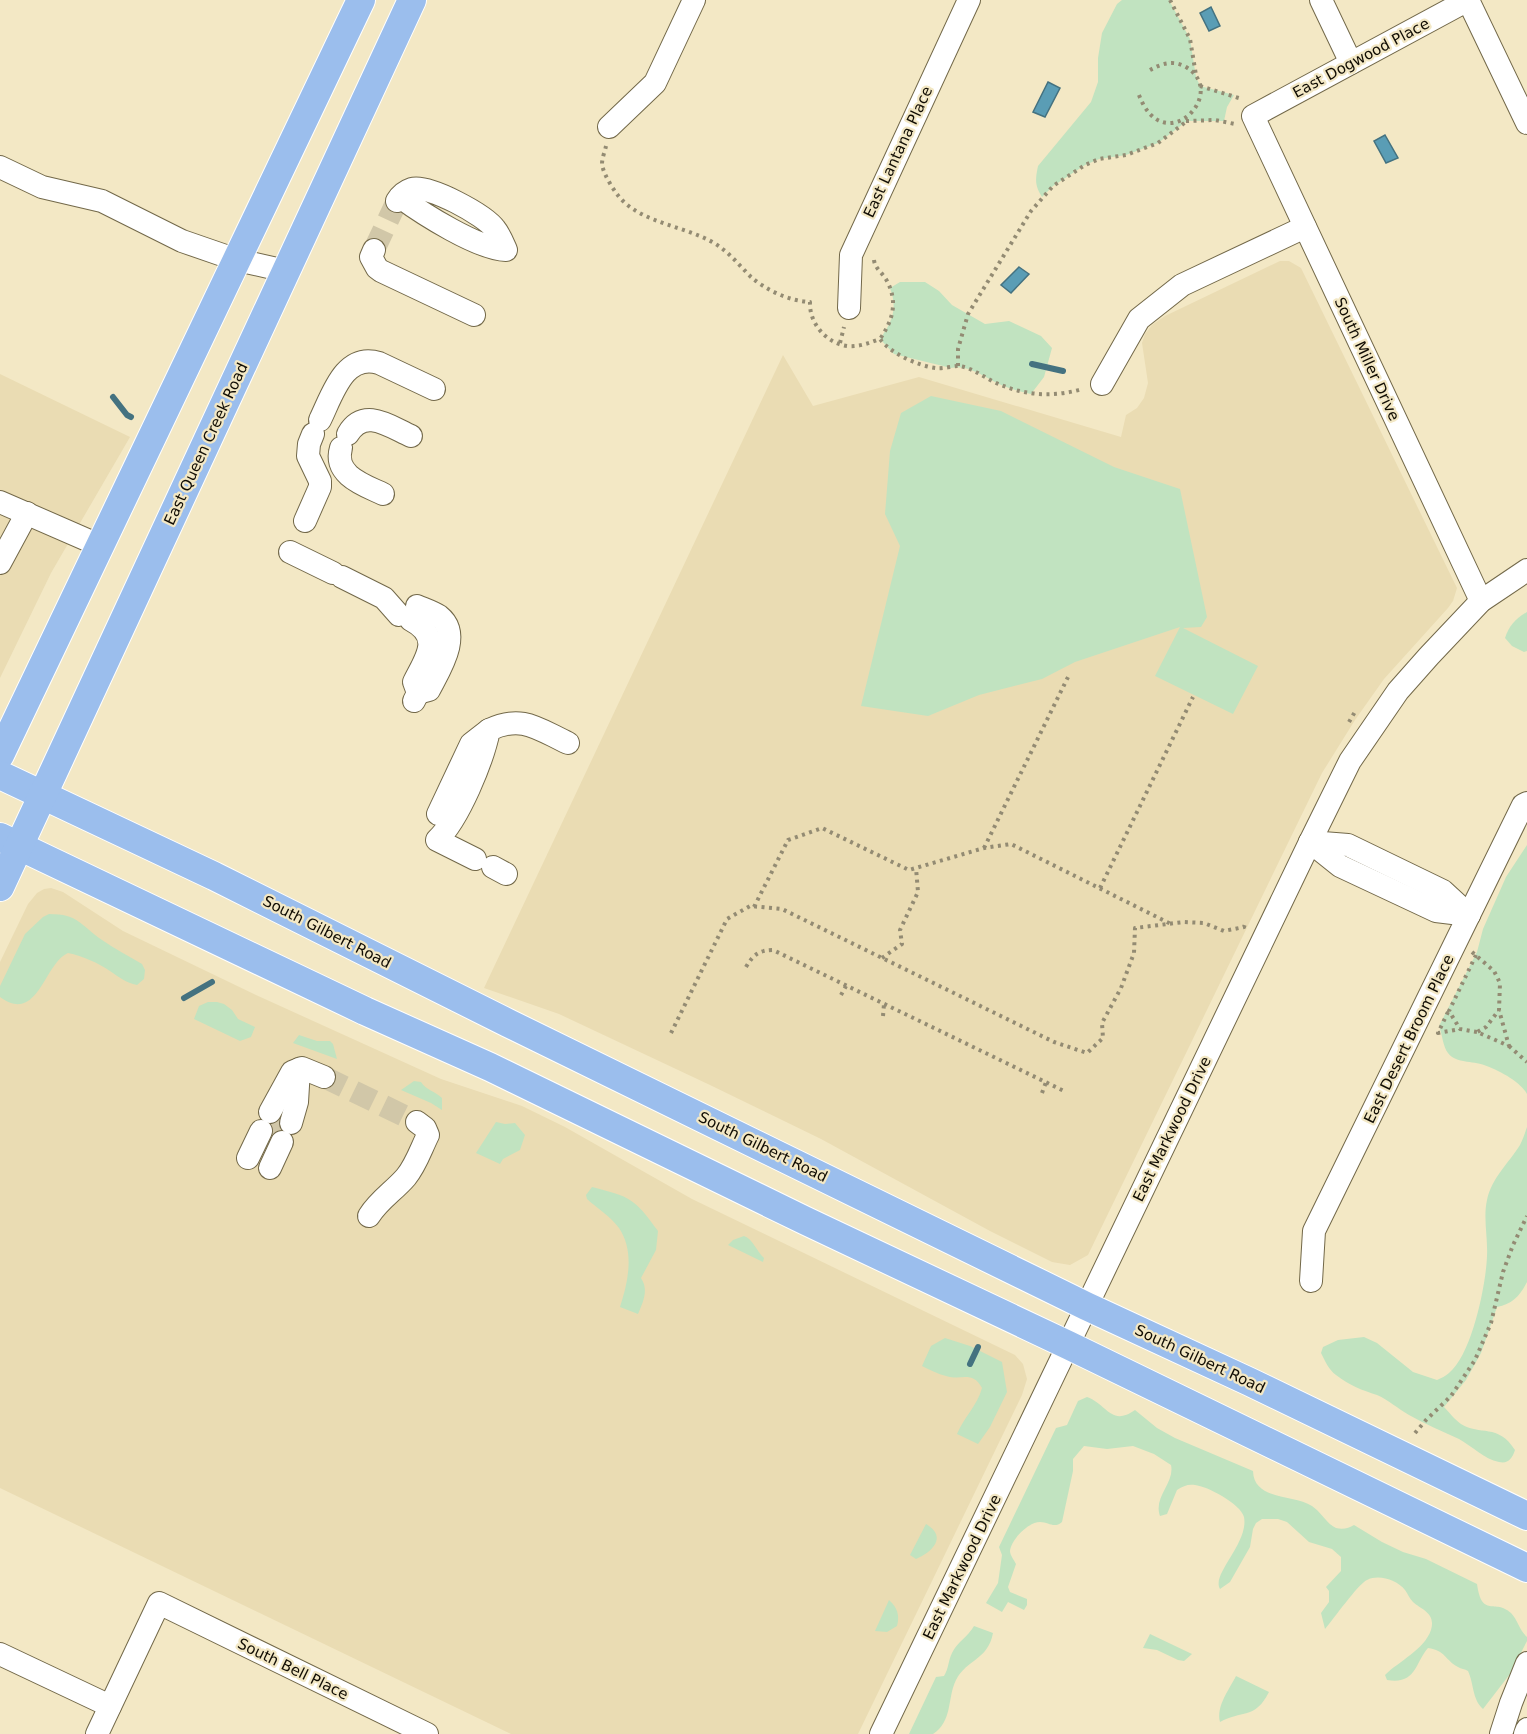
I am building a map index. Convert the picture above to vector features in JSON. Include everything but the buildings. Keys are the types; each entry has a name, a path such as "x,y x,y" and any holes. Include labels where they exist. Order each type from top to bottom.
{"main road":[{"path":"0,755 361,0"},
{"name":"East Queen Creek Road","path":"0,887 9,841 43,794 412,0"},
{"name":"South Gilbert Road","path":"0,775 214,876 508,1023 1086,1306 1250,1382 1527,1516"},
{"path":"9,841 365,1011 490,1067 1527,1568"}],"street":[{"path":"609,127 655,83 694,0"},
{"name":"East Lantana Place","path":"849,308 850,255 969,0"},
{"path":"1321,0 1351,63"},
{"path":"1468,0 1527,123"},
{"name":"East Dogwood Place","path":"1259,118 1351,63 1468,0"},
{"name":"South Miller Drive","path":"1259,118 1305,226 1481,601"},
{"path":"0,167 42,187 102,201 182,241 237,260 286,271"},
{"path":"399,199 412,189 428,190 470,210 494,227 506,250"},
{"path":"1102,384 1139,319 1182,285 1305,226"},
{"path":"374,250 371,257 381,272 474,315"},
{"path":"305,521 320,487 320,481 308,456 309,444 342,374 348,368 363,361 372,361 434,389"},
{"path":"383,494 360,483 345,472 339,460 344,441 360,421 373,419 411,436"},
{"path":"0,502 101,546"},
{"path":"0,563 27,513"},
{"path":"290,552 403,608 428,634 431,648 414,682 416,697"},
{"name":"East Markwood Drive","path":"881,1734 1350,761 1398,692 1429,656 1481,601 1527,570"},
{"path":"491,867 437,840 454,819 485,751 489,730 505,722 526,723 568,743"},
{"name":"East Desert Broom Place","path":"1311,1281 1314,1231 1523,806 1527,803"},
{"path":"1310,842 1340,866 1436,911 1469,915"},
{"path":"259,1163 299,1079 309,1070 324,1077"},
{"path":"369,1216 383,1197 406,1177 415,1164 428,1135 425,1128 417,1122"},
{"name":"South Bell Place","path":"110,1706 159,1604 394,1727 426,1734"},
{"path":"0,1654 110,1706 97,1734"},
{"path":"1501,1734 1527,1663"},
{"path":"1525,1734 1527,1729"}],"path":[{"path":"1170,0 1190,39 1196,77"},
{"path":"1150,70 1171,62 1190,69 1196,77 1200,86 1198,105 1193,113 1176,122"},
{"path":"1200,86 1234,95 1259,118"},
{"path":"1139,94 1149,114 1166,123 1259,118"},
{"path":"958,366 958,349 968,314 1031,211 1053,186 1084,165 1099,159 1126,156 1158,143 1186,121"},
{"path":"609,127 602,165 620,199 633,209 714,243 733,257 752,278 772,291 810,302 809,309 817,329 831,340 846,346 859,346 880,339 889,326 895,302 886,280 874,264 874,254"},
{"path":"880,339 894,354 934,368 958,366 974,371 1001,385 1040,396 1068,393 1102,384"},
{"path":"984,848 1070,673"},
{"path":"1100,888 1193,697"},
{"path":"1344,730 1356,710"},
{"path":"754,906 788,840 822,828 909,870 984,848 1011,844 1171,924"},
{"path":"882,958 902,944 900,930 918,892 916,868"},
{"path":"671,1033 727,919 750,906 782,909 1054,1042 1087,1053 1103,1038 1102,1023 1121,988 1134,953 1135,928 1204,923 1224,931 1244,927 1248,919"},
{"path":"1455,944 1476,955 1494,971 1500,983 1499,1010 1509,1046"},
{"path":"746,967 751,958 761,950 773,950 1064,1091"},
{"path":"1476,955 1438,1033 1460,1029 1477,1032 1509,1046 1527,1062"},
{"path":"842,995 846,986"},
{"path":"883,1016 884,1004"},
{"path":"1477,1032 1486,1028 1499,1010"},
{"path":"1449,1011 1460,1029"},
{"path":"1042,1093 1046,1082"},
{"path":"1415,1433 1451,1395 1475,1360 1491,1323 1503,1272 1527,1216"}],"shaded area":[{"path":"1280,261 1289,261 1301,268 1457,588 1448,608 1384,679 1322,773 1088,1255 1070,1265 1052,1262 821,1139 710,1085 559,1014 484,988 783,355 813,406 919,377 1121,437 1126,415 1137,408 1144,398 1148,383 1142,343 1152,325 1165,316"},
{"path":"0,374 130,437 51,573 0,678"},
{"path":"51,888 63,892 123,931 256,995 441,1079 522,1106 565,1127 692,1199 1015,1355 1023,1364 1027,1379 1022,1395 858,1734 511,1734 0,1488 0,962 28,904 37,893"}],"green space":[{"path":"1122,0 1169,0 1190,39 1196,77 1200,86 1234,95 1227,107 1224,121 1187,121 1158,143 1126,155 1099,159 1085,165 1053,186 1042,197 1036,183 1038,166 1091,102 1098,82 1098,58 1102,33 1117,4"},
{"path":"900,282 925,282 939,291 952,305 985,324 1009,321 1041,336 1052,348 1044,377 1031,394 1003,386 970,369 951,368 894,354 880,339 888,327 894,309 890,288"},
{"path":"931,396 1001,411 1114,467 1180,489 1207,617 1201,627 1183,628 1258,666 1233,714 1155,676 1180,627 1075,662 1042,679 979,695 928,716 861,706 900,546 885,514 890,451 901,413"},
{"path":"1527,612 1527,651 1524,652 1512,646 1505,638 1513,623"},
{"path":"1527,845 1527,1094 1514,1080 1496,1070 1451,1056 1445,1047 1439,1026 1477,952 1483,929 1506,877"},
{"path":"49,914 73,918 107,943 142,964 145,970 144,979 137,985 133,984 95,963 68,953 60,959 32,998 23,1003 13,1004 0,997 0,986 25,934"},
{"path":"208,1002 224,1004 238,1019 255,1027 251,1037 240,1041 194,1019 199,1006"},
{"path":"299,1035 317,1041 330,1041 337,1059 293,1043"},
{"path":"414,1081 421,1082 442,1098 442,1110 401,1090"},
{"path":"496,1122 515,1123 525,1135 520,1150 503,1159 500,1164 476,1153"},
{"path":"1527,1127 1527,1282 1515,1299 1497,1307 1481,1353 1466,1380 1444,1407 1461,1424 1495,1433 1509,1442 1515,1450 1509,1460 1502,1462 1488,1458 1459,1439 1405,1413 1381,1397 1346,1382 1331,1371 1321,1353 1323,1347 1338,1340 1364,1337 1377,1343 1413,1372 1437,1380 1449,1373 1464,1351 1481,1301 1486,1269 1485,1214 1489,1192 1520,1145"},
{"path":"592,1187 631,1200 658,1231 656,1250 641,1278 645,1292 638,1314 620,1307 627,1277 627,1247 616,1224 587,1199 586,1195"},
{"path":"744,1236 764,1258 763,1262 728,1245 733,1240"},
{"path":"945,1338 970,1346 1002,1362 1007,1392 990,1427 978,1444 957,1434 982,1388 974,1379 943,1375 922,1366 931,1346"},
{"path":"1087,1397 1115,1415 1127,1415 1135,1410 1157,1428 1175,1438 1253,1471 1255,1481 1267,1492 1312,1506 1336,1528 1341,1529 1354,1525 1382,1542 1426,1559 1477,1584 1482,1601 1486,1605 1500,1607 1511,1613 1527,1637 1510,1674 1483,1709 1475,1696 1468,1671 1454,1665 1442,1653 1434,1649 1428,1648 1414,1672 1409,1676 1397,1681 1387,1680 1385,1675 1423,1644 1428,1637 1432,1624 1430,1616 1413,1602 1397,1583 1387,1579 1372,1578 1363,1583 1325,1629 1321,1613 1329,1602 1329,1591 1326,1587 1341,1571 1341,1557 1332,1549 1309,1542 1287,1522 1278,1519 1262,1519 1256,1523 1250,1547 1230,1582 1220,1589 1221,1575 1244,1527 1242,1512 1215,1492 1190,1485 1177,1490 1167,1514 1160,1516 1159,1503 1170,1478 1171,1465 1154,1454 1133,1446 1107,1449 1084,1446 1073,1459 1073,1471 1062,1522 1056,1525 1040,1522 1030,1525 1021,1532 1011,1547 1010,1553 1016,1564 1008,1587 1010,1592 1027,1599 1024,1610 1008,1602 1002,1612 986,1603 998,1583 1002,1555 999,1547 1056,1428 1067,1425 1078,1401"},
{"path":"926,1524 933,1529 937,1539 932,1548 916,1559 910,1555"},
{"path":"889,1600 897,1612 897,1626 887,1632 875,1631"},
{"path":"974,1626 993,1633 987,1649 956,1680 944,1723 933,1734 909,1734 936,1677 944,1676 954,1649"},
{"path":"1150,1634 1192,1654 1184,1661 1157,1650 1143,1648"},
{"path":"1236,1676 1269,1692 1264,1701 1253,1711 1220,1722 1221,1704"}],"water":[{"path":"1211,7 1220,26 1209,31 1200,13"},
{"path":"1048,82 1060,88 1045,117 1033,112"},
{"path":"1385,135 1398,158 1386,163 1374,141"},
{"path":"1019,267 1029,274 1011,293 1001,285"}],"waterway":[{"path":"1032,364 1063,371"},
{"path":"113,397 131,417"},
{"path":"184,998 212,982"},
{"path":"970,1364 978,1347"}],"tunnel":[{"path":"374,250 397,201"},
{"path":"324,1077 417,1122"},
{"path":"272,1137 281,1117"}]}
